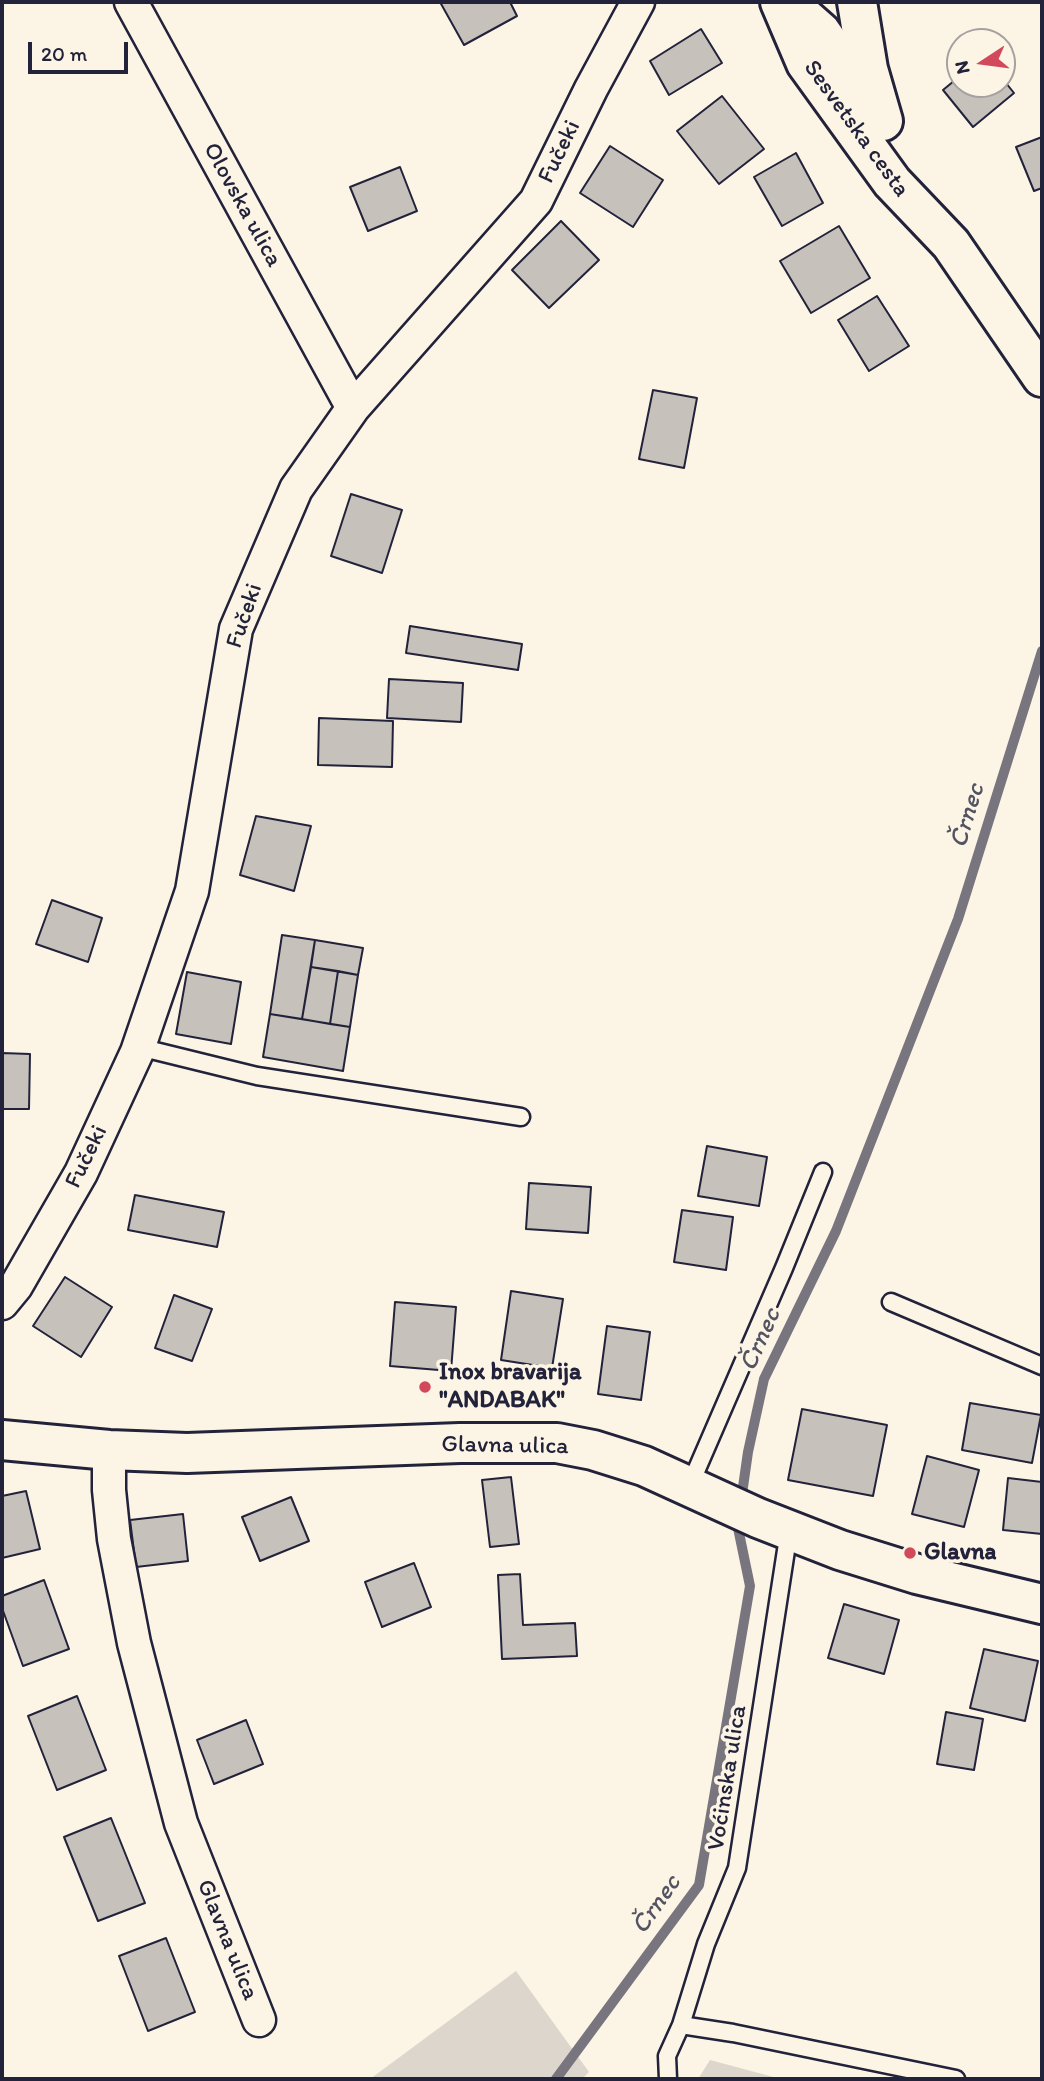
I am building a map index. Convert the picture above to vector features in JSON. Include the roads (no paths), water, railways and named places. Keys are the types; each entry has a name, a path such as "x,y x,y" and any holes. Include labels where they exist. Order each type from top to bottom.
{"main road":[{"name":"Sesvetska cesta","path":"780,2 806,63 892,182 951,244"},
{"name":"Sesvetska cesta","path":"787,2 826,39 883,121 917,173 951,244 1042,377"},
{"path":"857,2 868,69 883,121"},
{"name":"Glavna ulica","path":"2,1440 109,1450 187,1453 460,1443 557,1443 593,1450 645,1466 774,1524 840,1550 917,1574 1042,1604"}],"street":[{"name":"Olovska ulica","path":"131,2 353,408"},
{"name":"Fučeki","path":"2,1303 16,1286 81,1174 139,1047 192,891 236,629 296,489 353,408 536,201 591,89 638,2"},
{"name":"Glavna ulica","path":"109,1450 114,1538 134,1643 181,1823 259,2020"}],"lane":[{"path":"139,1047 257,1076 521,1117"},
{"path":"705,1493 779,1281 823,1172"},
{"path":"891,1301 1042,1366"},
{"name":"Voćinska ulica","path":"668,2079 667,2056 681,2025 706,1944 737,1868 774,1524"},
{"path":"681,2025 733,2033 956,2079"}],"waterway":[{"name":"Črnec","path":"741,1501 748,1452 764,1379 836,1231 958,919 1042,651"},
{"name":"Črnec","path":"556,2079 699,1885 750,1586 738,1528 739,1520"}],"place":[{"name":"Inox bravarija \"ANDABAK\"","path":"425,1387"},
{"name":"Glavna","path":"910,1553"}]}
